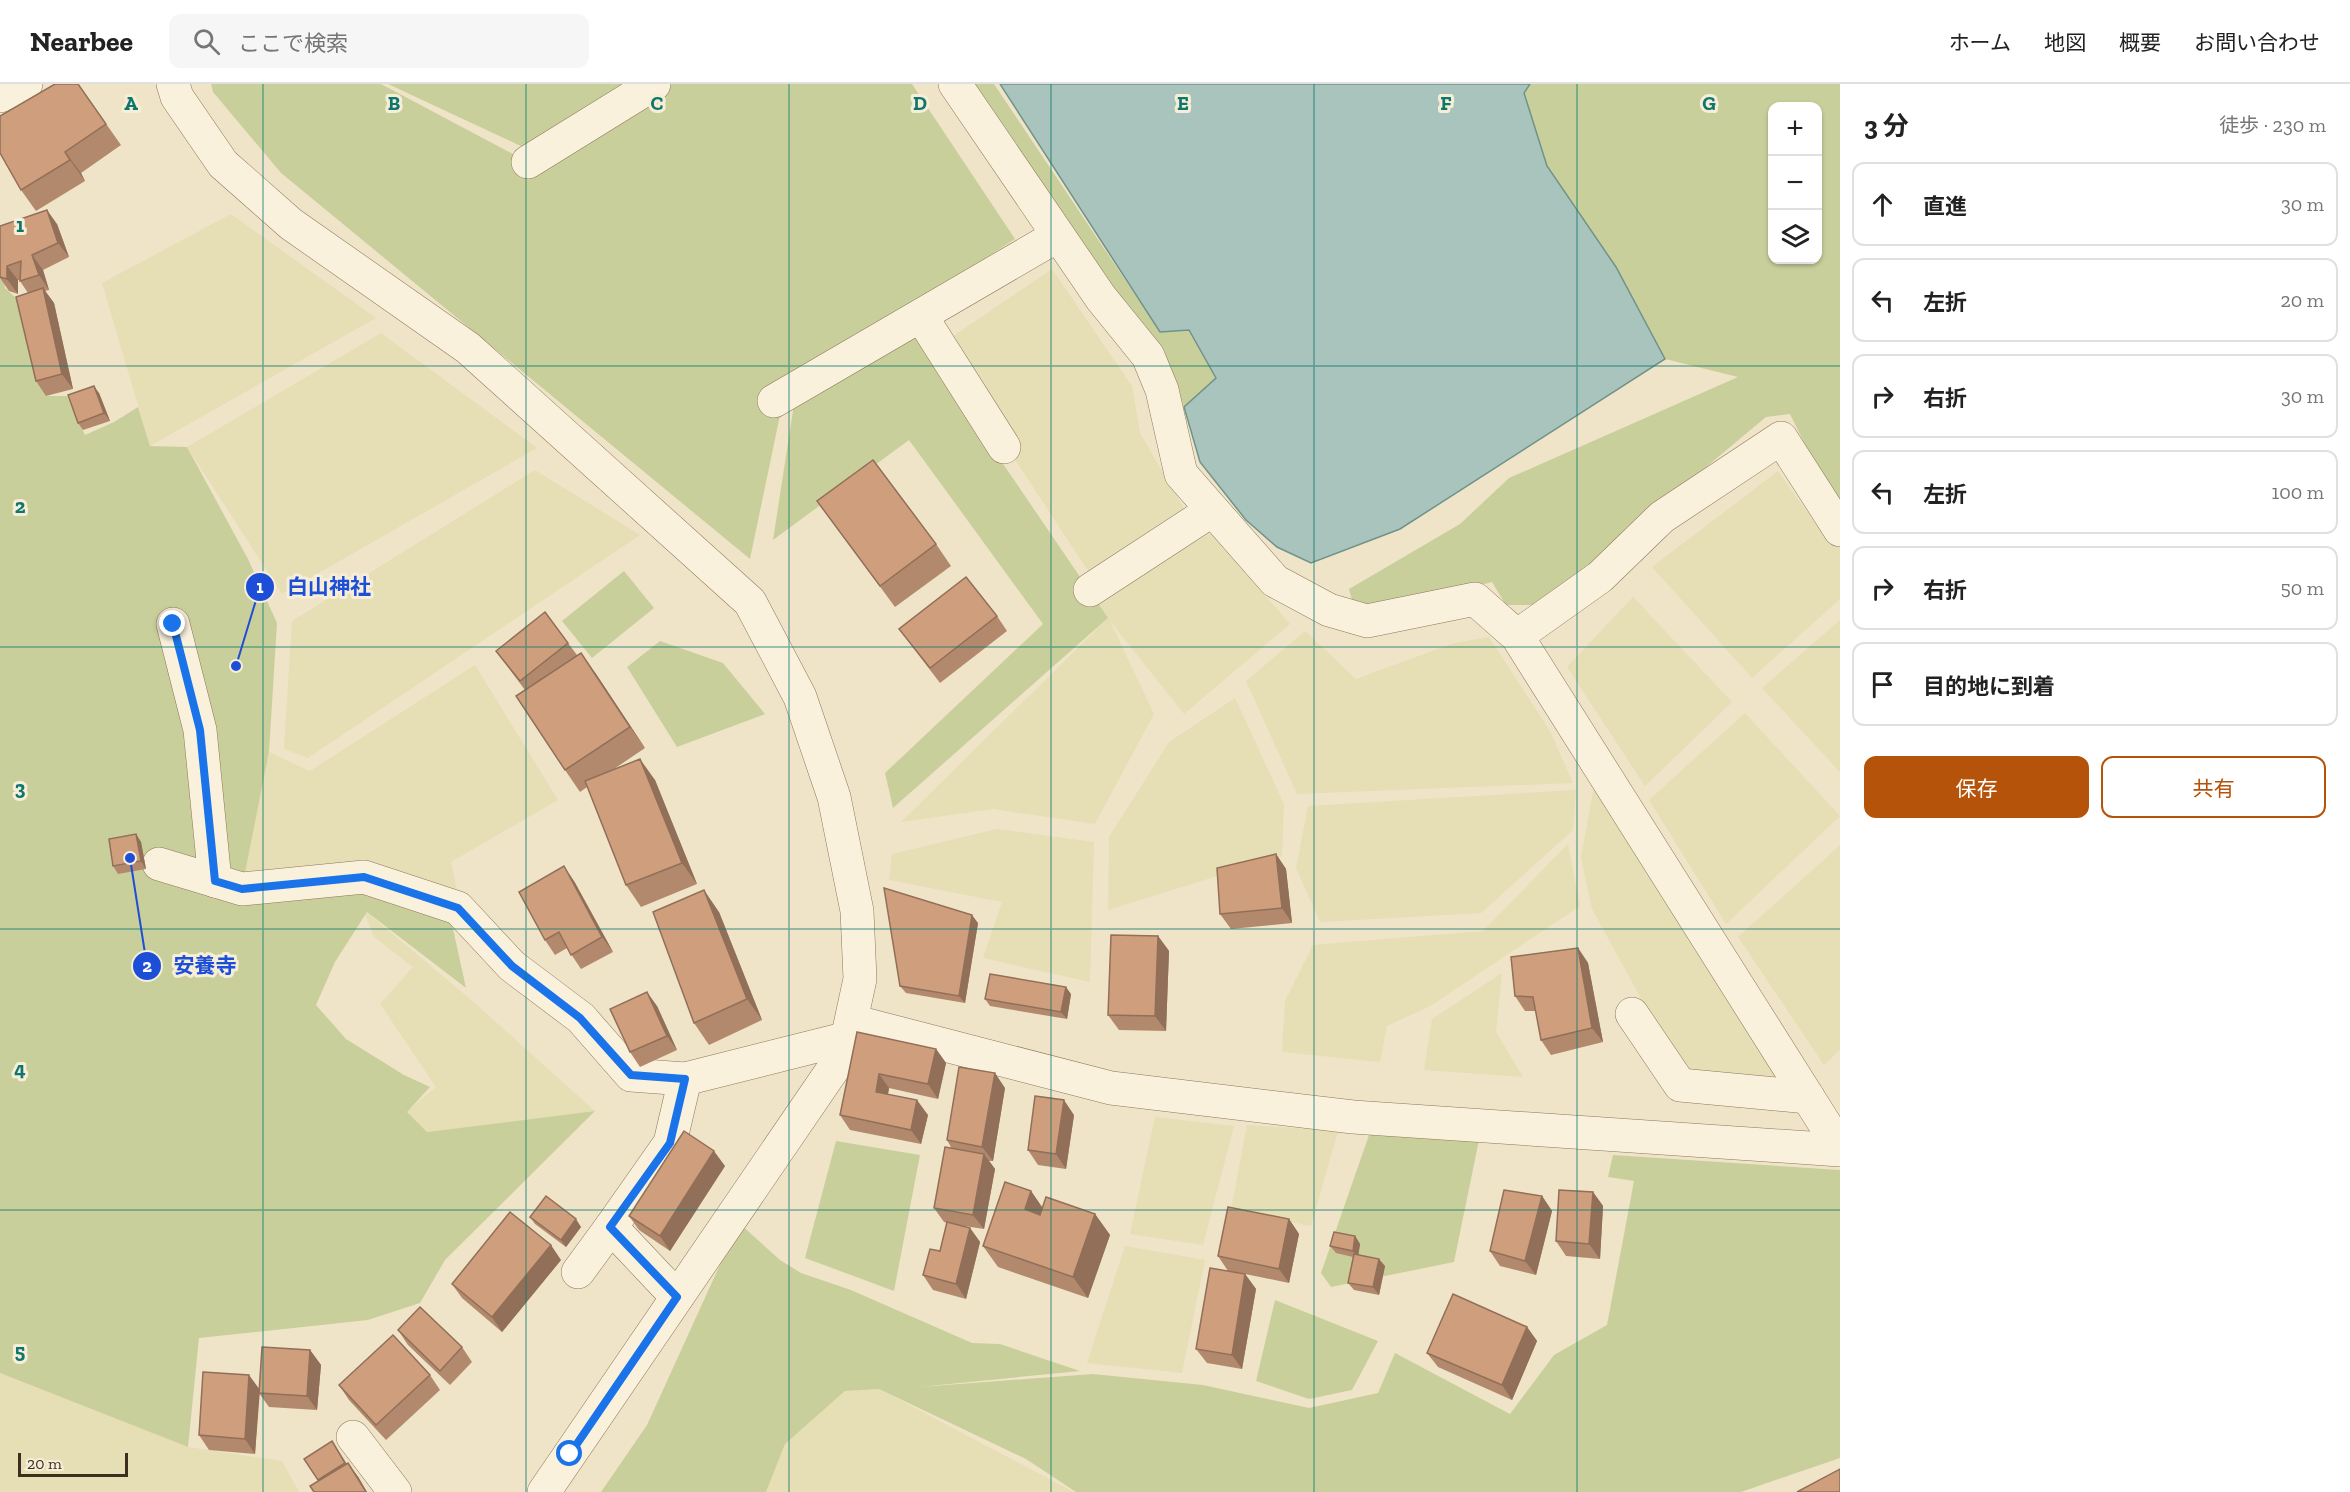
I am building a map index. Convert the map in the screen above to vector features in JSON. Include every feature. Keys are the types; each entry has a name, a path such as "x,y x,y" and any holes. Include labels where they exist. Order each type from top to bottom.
{"street":[{"path":"0,96 26,84"},
{"path":"173,84 177,97 223,164 291,224 468,348 750,602 800,696 834,797 857,911 860,978 844,1053 544,1492"},
{"path":"528,162 654,84"},
{"path":"954,84 1101,298 1148,356 1162,390 1181,474 1211,511 1275,581 1329,610 1367,621 1475,599 1517,636 1840,1149"},
{"path":"774,401 1058,236"},
{"path":"921,316 1004,447"},
{"path":"1517,636 1600,576 1662,517 1781,438 1840,530"},
{"path":"1090,590 1211,511"},
{"path":"173,624 200,730 215,881"},
{"path":"159,864 242,889 364,877 458,908 512,966 580,1018 631,1075 685,1079 850,1029 1111,1088 1353,1117 1840,1149"},
{"path":"1632,1014 1680,1085 1808,1097"},
{"path":"578,1272 670,1143 685,1079"},
{"path":"610,1227 677,1297"},
{"path":"353,1437 395,1492"}],"shaded area":[{"path":"231,214 376,318 150,446 102,283"},
{"path":"1052,269 1132,386 1140,433 1185,510 1092,577 940,345"},
{"path":"381,333 537,448 282,594 187,447"},
{"path":"535,470 640,535 308,758 284,749 292,621"},
{"path":"1778,471 1820,530 1840,547 1840,599 1752,678 1652,567"},
{"path":"1210,533 1290,624 1184,714 1110,621 1154,714 1095,824 993,809 901,822 1108,618 1095,602"},
{"path":"1633,597 1732,702 1645,786 1567,667"},
{"path":"1840,620 1840,772 1762,688"},
{"path":"1305,631 1356,679 1454,643 1489,637 1550,731 1573,783 1297,794 1246,681"},
{"path":"475,665 558,800 451,862 458,895 242,889 269,752 310,771"},
{"path":"1235,698 1284,804 1282,856 1108,910 1109,837 1169,742"},
{"path":"1745,713 1840,816 1726,924 1649,800"},
{"path":"1595,781 1789,1085 1684,1077 1592,909 1581,857"},
{"path":"1576,790 1573,830 1481,913 1320,922 1296,868 1308,806"},
{"path":"997,829 1094,842 1090,982 983,958 1002,902 889,880 892,854"},
{"path":"1568,844 1580,906 1432,1005 1387,1026 1380,1062 1282,1052 1285,1001 1313,945 1483,931"},
{"path":"1840,845 1840,1050 1824,1065 1738,937"},
{"path":"363,909 469,998 595,1111 427,1132 406,1112 436,1087 380,1004 413,967 374,937"},
{"path":"1502,973 1496,1032 1523,1077 1424,1070 1432,1019"},
{"path":"1155,1117 1234,1126 1203,1245 1130,1234"},
{"path":"1247,1125 1338,1131 1311,1226 1231,1210"},
{"path":"1125,1246 1205,1260 1182,1373 1087,1363"},
{"path":"0,1373 188,1447 282,1461 299,1492 0,1492"},
{"path":"879,1389 1074,1492 766,1492 785,1444 845,1391"}],"green space":[{"path":"211,84 381,84 528,162 660,84 912,84 1015,239 785,391 750,559 281,173 213,92"},
{"path":"388,84 630,84 525,148"},
{"path":"967,84 994,84 1160,332 1189,330 1216,378 1184,407 1164,350 1094,263"},
{"path":"1530,84 1840,84 1840,516 1790,414 1766,417 1541,605 1506,605 1492,582 1440,596 1354,608 1349,589 1460,524 1509,478 1738,377 1665,359 1616,267 1547,166 1524,93"},
{"path":"0,255 5,288 27,308 46,396 67,396 85,435 114,422 138,407 150,446 187,447 248,559 277,623 269,752 242,888 364,877 448,906 466,988 367,912 335,962 316,1005 346,1039 404,1075 430,1087 407,1112 427,1132 595,1111 445,1260 420,1303 368,1320 199,1338 188,1447 0,1373"},
{"path":"914,333 1108,618 893,808 885,773 1043,624 909,440 773,540 794,404"},
{"path":"624,571 654,608 592,658 562,621"},
{"path":"660,641 723,663 765,714 677,747 627,667"},
{"path":"1369,1135 1479,1140 1454,1262 1331,1287 1321,1273"},
{"path":"836,1141 920,1155 894,1291 805,1258"},
{"path":"1613,1155 1840,1170 1840,1458 1741,1492 1076,1492 1026,1459 879,1389 845,1391 785,1444 766,1492 601,1492 647,1425 739,1223 780,1260 801,1273 851,1290 972,1343 1000,1344 1080,1371 919,1387 1093,1374 1203,1385 1309,1408 1378,1393 1395,1353 1510,1414 1554,1355 1607,1325 1634,1181 1608,1177"},
{"path":"1275,1300 1378,1341 1352,1390 1309,1399 1256,1381"}],"water":[{"path":"1000,84 1530,84 1524,93 1547,166 1616,267 1665,359 1400,529 1311,563 1277,547 1246,520 1200,462 1184,407 1216,378 1189,330 1160,332"}],"building":[{"path":"55,84 78,84 106,124 65,152 70,160 21,190 0,153 0,116"},
{"path":"47,210 58,243 32,255 39,275 20,281 21,261 7,266 7,279 0,277 0,226"},
{"path":"43,288 62,374 36,381 16,297"},
{"path":"94,386 104,413 78,423 68,395"},
{"path":"873,460 936,544 880,586 817,501"},
{"path":"966,577 997,616 930,668 899,629"},
{"path":"545,612 568,643 520,681 496,651"},
{"path":"581,653 630,727 565,770 516,696"},
{"path":"640,759 682,863 626,885 585,781"},
{"path":"136,834 141,861 113,866 109,839"},
{"path":"1276,854 1282,908 1220,914 1217,868"},
{"path":"564,866 602,937 571,955 559,932 545,940 519,892"},
{"path":"884,888 972,915 959,996 900,986"},
{"path":"704,890 747,999 694,1023 653,912"},
{"path":"1111,935 1158,936 1155,1016 1108,1015"},
{"path":"1578,948 1592,1028 1541,1040 1533,997 1515,996 1511,957"},
{"path":"990,974 1066,987 1061,1012 985,999"},
{"path":"647,992 667,1036 630,1052 610,1009"},
{"path":"857,1032 936,1049 928,1084 879,1074 876,1092 917,1100 911,1130 840,1115"},
{"path":"959,1067 995,1073 982,1147 947,1140"},
{"path":"1035,1096 1064,1100 1056,1154 1028,1150"},
{"path":"684,1131 714,1151 660,1236 629,1216"},
{"path":"945,1147 984,1154 973,1215 934,1208"},
{"path":"1005,1182 1031,1191 1025,1209 1040,1215 1046,1197 1095,1214 1073,1277 983,1246"},
{"path":"1504,1190 1542,1196 1525,1261 1490,1251"},
{"path":"1559,1190 1593,1192 1589,1244 1556,1241"},
{"path":"546,1196 576,1219 561,1240 530,1217"},
{"path":"1228,1207 1289,1219 1279,1269 1218,1256"},
{"path":"510,1212 551,1245 492,1317 452,1284"},
{"path":"947,1222 970,1228 956,1284 923,1275 930,1249 940,1251"},
{"path":"1334,1232 1355,1236 1353,1251 1330,1246"},
{"path":"1354,1254 1379,1259 1373,1287 1348,1283"},
{"path":"1210,1268 1245,1274 1232,1355 1196,1349"},
{"path":"1453,1294 1527,1327 1502,1385 1427,1353"},
{"path":"420,1307 462,1347 440,1371 398,1330"},
{"path":"393,1335 430,1375 376,1425 339,1385"},
{"path":"262,1347 310,1350 307,1396 259,1393"},
{"path":"203,1372 249,1375 245,1439 199,1435"},
{"path":"332,1441 345,1463 318,1480 304,1459"},
{"path":"348,1463 366,1492 314,1492 310,1486"},
{"path":"1840,1469 1840,1492 1797,1492"}],"place":[{"name":"白山神社","path":"236,666"},
{"name":"安養寺","path":"130,858"}],"route":[{"path":"173,624 200,730 209,796 215,881 242,889 364,877 458,908 512,966 580,1018 631,1075 685,1079 670,1143 610,1227 677,1297 570,1454"}]}
